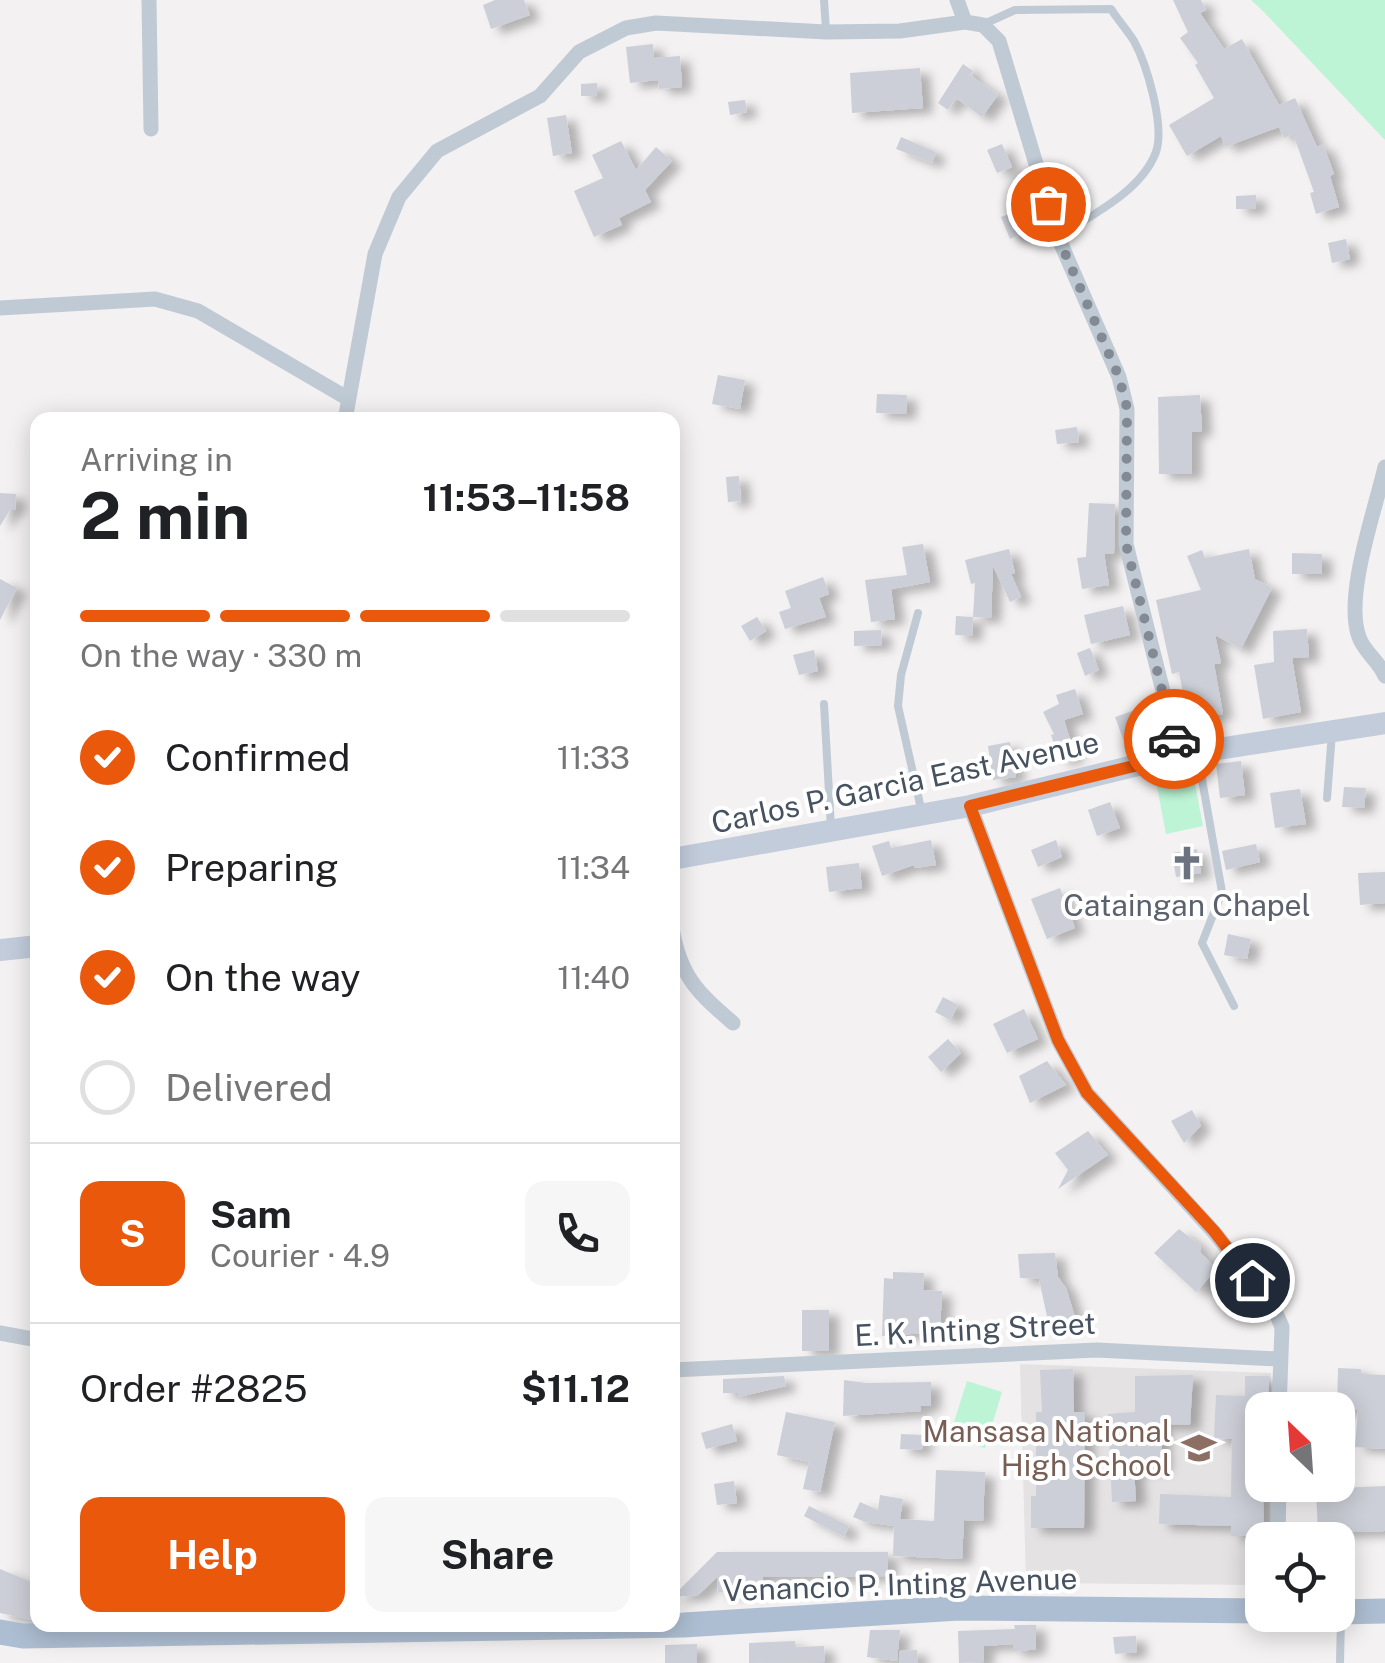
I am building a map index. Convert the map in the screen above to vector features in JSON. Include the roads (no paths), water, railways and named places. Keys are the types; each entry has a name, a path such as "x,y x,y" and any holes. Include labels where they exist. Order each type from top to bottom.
{"main road":[{"name":"Carlos P. Garcia East Avenue","path":"680,859 970,806 1188,754 1385,723"},
{"path":"0,950 30,947"},
{"name":"Venancio P. Inting Avenue","path":"680,1625 959,1608 1245,1611"},
{"path":"1355,1612 1385,1611"},
{"name":"Venancio P. Inting Avenue","path":"0,1632 23,1636 390,1632"}],"street":[{"path":"149,0 151,129"},
{"path":"957,0 965,22"},
{"path":"345,412 375,254 399,198 437,152 540,96 579,52 626,28 656,23 826,32 900,31 965,22 983,25 1000,40 1058,237 1119,377 1127,408 1126,544 1188,754"},
{"path":"0,308 155,299 198,310 347,398"},
{"path":"1385,466 1356,584 1353,617 1360,642 1385,676"},
{"path":"970,806 1039,994 1087,1093 1214,1231 1272,1304 1282,1327 1279,1392"},
{"path":"680,974 733,1023"},
{"path":"0,1333 30,1339"},
{"name":"E. K. Inting Street","path":"680,1370 1097,1350 1279,1358"}],"lane":[{"path":"824,0 826,32"},
{"path":"983,25 1015,10 1111,10 1134,41 1148,76 1154,104 1156,152 1141,175 1118,198 1058,237"},
{"path":"918,613 900,675 898,706 922,814"},
{"path":"824,704 831,833"},
{"path":"1327,798 1332,730"},
{"path":"1188,754 1222,892 1202,943 1234,1006"},
{"path":"1340,1632 1340,1663"}],"place":[{"name":"Cataingan Chapel","path":"1187,863"},
{"name":"Mansasa National High School","path":"1199,1448"}]}
